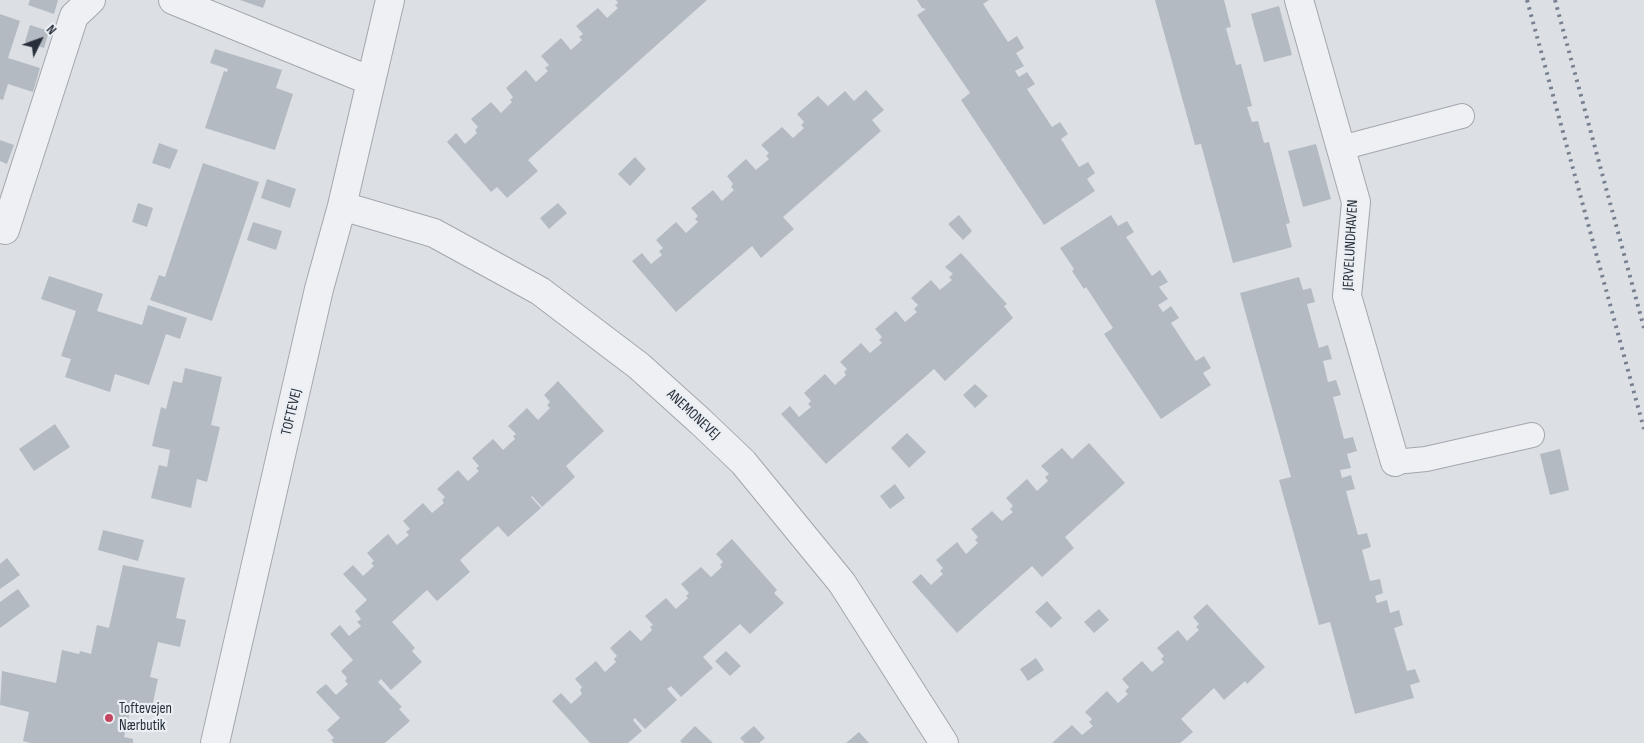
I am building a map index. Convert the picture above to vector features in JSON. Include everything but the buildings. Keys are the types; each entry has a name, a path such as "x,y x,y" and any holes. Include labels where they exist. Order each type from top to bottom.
{"street":[{"path":"6,230 74,16 90,0"},
{"path":"173,0 371,81"},
{"name":"TOFTEVEJ","path":"215,743 319,289 342,206 390,0"},
{"name":"JERVELUNDHAVEN","path":"1299,0 1356,202 1347,296 1394,462"},
{"name":"ANEMONEVEJ","path":"342,206 434,233 540,291 639,366 743,462 842,583 944,743"}],"lane":[{"path":"1341,148 1462,116"},
{"path":"1394,462 1426,459 1532,434"}],"railway":[{"path":"1527,0 1644,429"},
{"path":"1555,0 1644,328"}],"place":[{"name":"Toftevejen Nærbutik","path":"109,718"}]}
